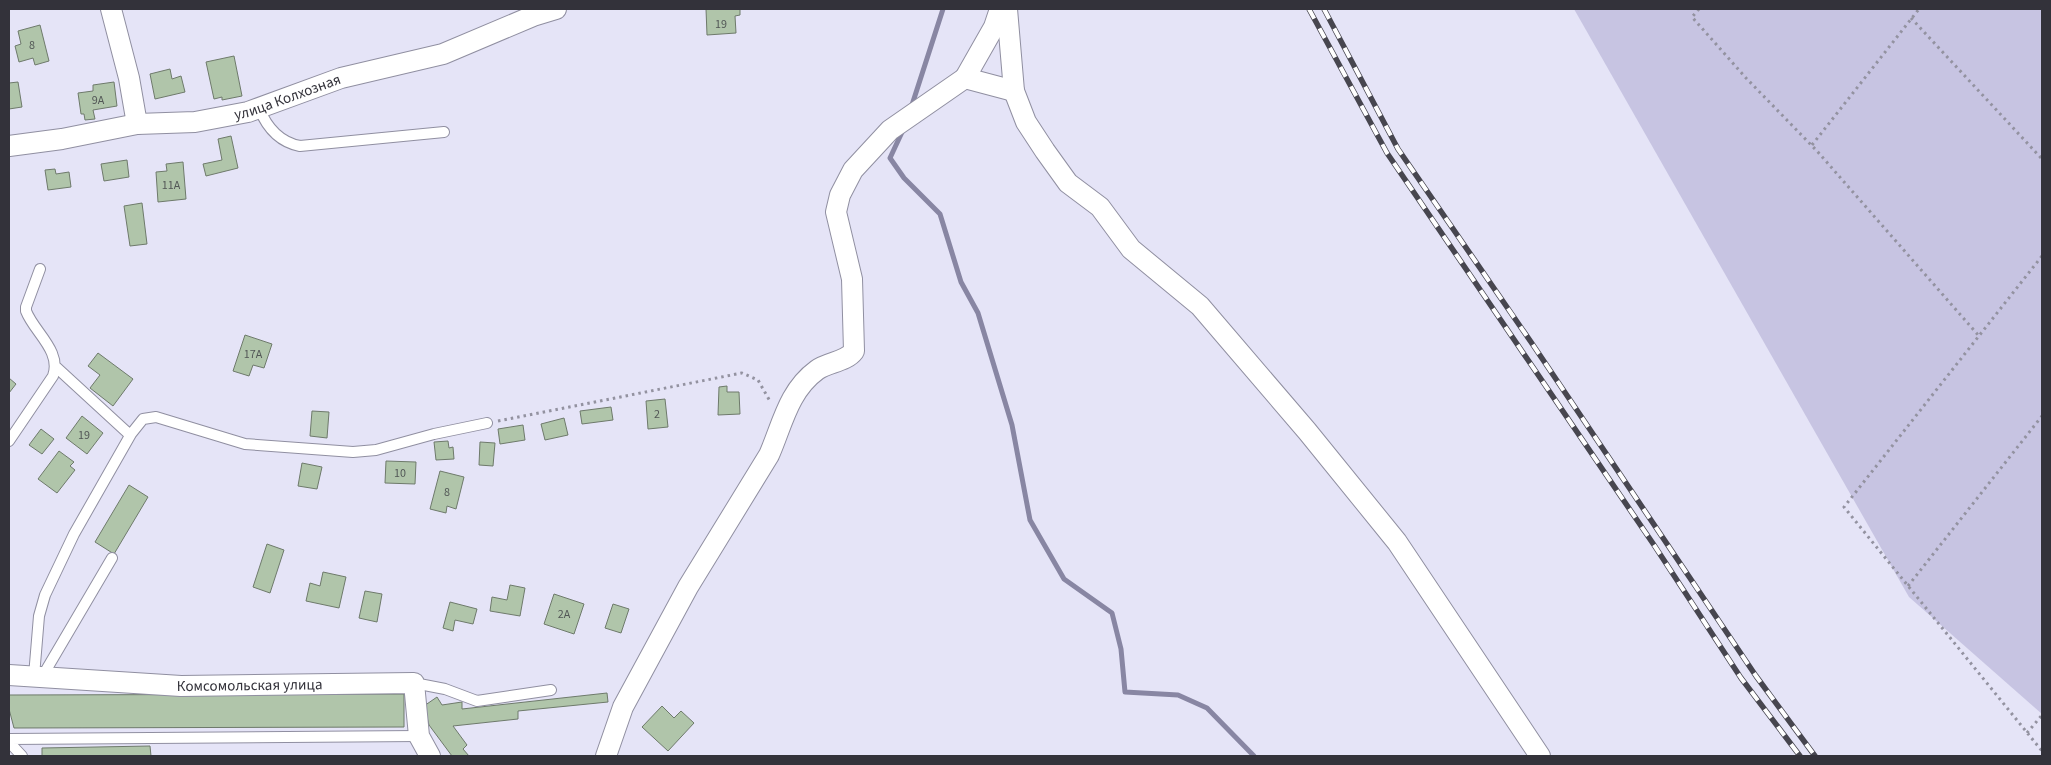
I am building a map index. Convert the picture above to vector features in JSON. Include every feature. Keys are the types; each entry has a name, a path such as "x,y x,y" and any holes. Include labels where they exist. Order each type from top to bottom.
{"street":[{"path":"111,9 129,78 137,124"},
{"name":"улица Колхозная","path":"9,146 62,139 137,124 195,122 248,112 341,78 443,54 533,16 556,9"},
{"path":"606,756 623,706 688,587 769,456 778,434 778,428 790,402 807,379 822,367 851,356 854,351 852,280 836,212 836,206 846,182 853,170 890,130 965,78 994,27 1000,9"},
{"path":"1007,9 1014,91 1019,107 1036,138 1068,183 1100,207 1131,249 1200,306 1307,431 1397,542 1540,756"},
{"path":"965,78 1014,91"},
{"name":"Комсомольская улица","path":"9,675 181,686 414,683"},
{"path":"414,683 420,736 430,756"}],"lane":[{"path":"259,108 266,124 273,132 291,144 300,146 444,132"},
{"path":"40,269 26,310 49,348 56,367 130,435"},
{"path":"9,441 53,376 56,367"},
{"path":"38,677 39,616 45,595 74,534 130,435 143,419 156,417 245,444 368,452 434,434 487,423"},
{"path":"38,677 112,558"},
{"path":"414,683 445,689 477,701 551,690"},
{"path":"9,740 420,736"},
{"path":"9,740 22,756"}],"path":[{"path":"1699,9 1692,17 1746,78 1812,145 1979,336"},
{"path":"1812,145 1919,9"},
{"path":"1911,18 2042,159"},
{"path":"2042,256 1844,507 2042,751"},
{"path":"487,423 742,373 755,378 761,384 770,401 778,428"},
{"path":"1908,586 2042,416"},
{"path":"2028,733 2042,715"}],"shaded area":[{"path":"1574,9 2042,9 2042,714 1909,597"}],"building":[{"path":"706,9 740,9 740,15 735,16 736,33 707,35"},
{"path":"40,25 49,61 35,65 33,58 19,62 15,46 21,44 18,31"},
{"path":"234,56 242,96 222,100 222,97 214,99 206,62"},
{"path":"170,69 172,79 181,76 185,92 155,99 150,74"},
{"path":"18,82 22,107 9,109 9,83"},
{"path":"114,82 117,106 93,110 95,119 85,120 84,114 81,114 78,93 93,91 93,85"},
{"path":"231,136 238,168 206,176 203,164 222,160 218,139"},
{"path":"127,160 129,177 104,181 101,164"},
{"path":"183,162 186,199 158,202 156,172 167,171 166,164"},
{"path":"55,169 56,174 69,172 71,187 48,190 45,170"},
{"path":"142,203 147,244 130,246 124,206"},
{"path":"245,335 272,344 264,368 253,365 249,376 233,371"},
{"path":"98,353 133,379 113,406 90,388 100,375 88,366"},
{"path":"9,378 16,384 9,393"},
{"path":"727,386 727,392 739,392 740,414 718,415 719,387"},
{"path":"665,399 668,427 648,429 646,401"},
{"path":"611,407 613,420 582,424 580,411"},
{"path":"312,411 329,412 327,438 310,436"},
{"path":"82,416 103,433 87,454 66,438"},
{"path":"564,418 568,435 545,440 541,424"},
{"path":"523,425 525,440 500,444 498,429"},
{"path":"41,429 54,439 42,454 29,445"},
{"path":"448,441 449,448 453,447 454,459 436,460 434,442"},
{"path":"480,442 495,443 493,466 479,465"},
{"path":"59,451 74,462 70,466 75,470 57,493 38,479"},
{"path":"386,461 416,462 415,484 385,483"},
{"path":"302,463 322,467 317,489 298,486"},
{"path":"440,471 464,477 456,509 447,506 446,513 430,509"},
{"path":"129,485 148,497 114,554 95,542"},
{"path":"267,544 284,550 270,593 253,587"},
{"path":"323,572 346,577 339,608 306,601 310,583 320,586"},
{"path":"510,585 525,588 520,616 490,611 492,597 507,600"},
{"path":"365,591 382,594 377,622 359,618"},
{"path":"554,594 584,604 574,634 544,624"},
{"path":"450,602 477,609 473,624 455,620 453,631 443,628"},
{"path":"613,604 629,609 621,633 605,628"},
{"path":"607,693 608,702 518,711 518,719 453,726 467,745 463,749 469,756 452,756 429,725 424,706 437,697 442,705 462,702 462,709"},
{"path":"404,694 404,727 14,728 9,709 9,695"},
{"path":"662,706 674,718 681,711 694,723 668,751 642,727"},
{"path":"150,746 151,756 42,756 42,748"}],"waterway":[{"path":"911,108 943,9"},
{"path":"903,130 890,158 904,178 940,214 961,282 978,313 1012,425 1030,520 1064,579 1112,613 1121,649 1125,692 1178,695 1207,708 1254,756"}],"railway":[{"path":"1309,9 1387,153 1654,545 1741,678 1800,756"},
{"path":"1324,9 1398,149 1531,342 1756,676 1815,756"}]}
